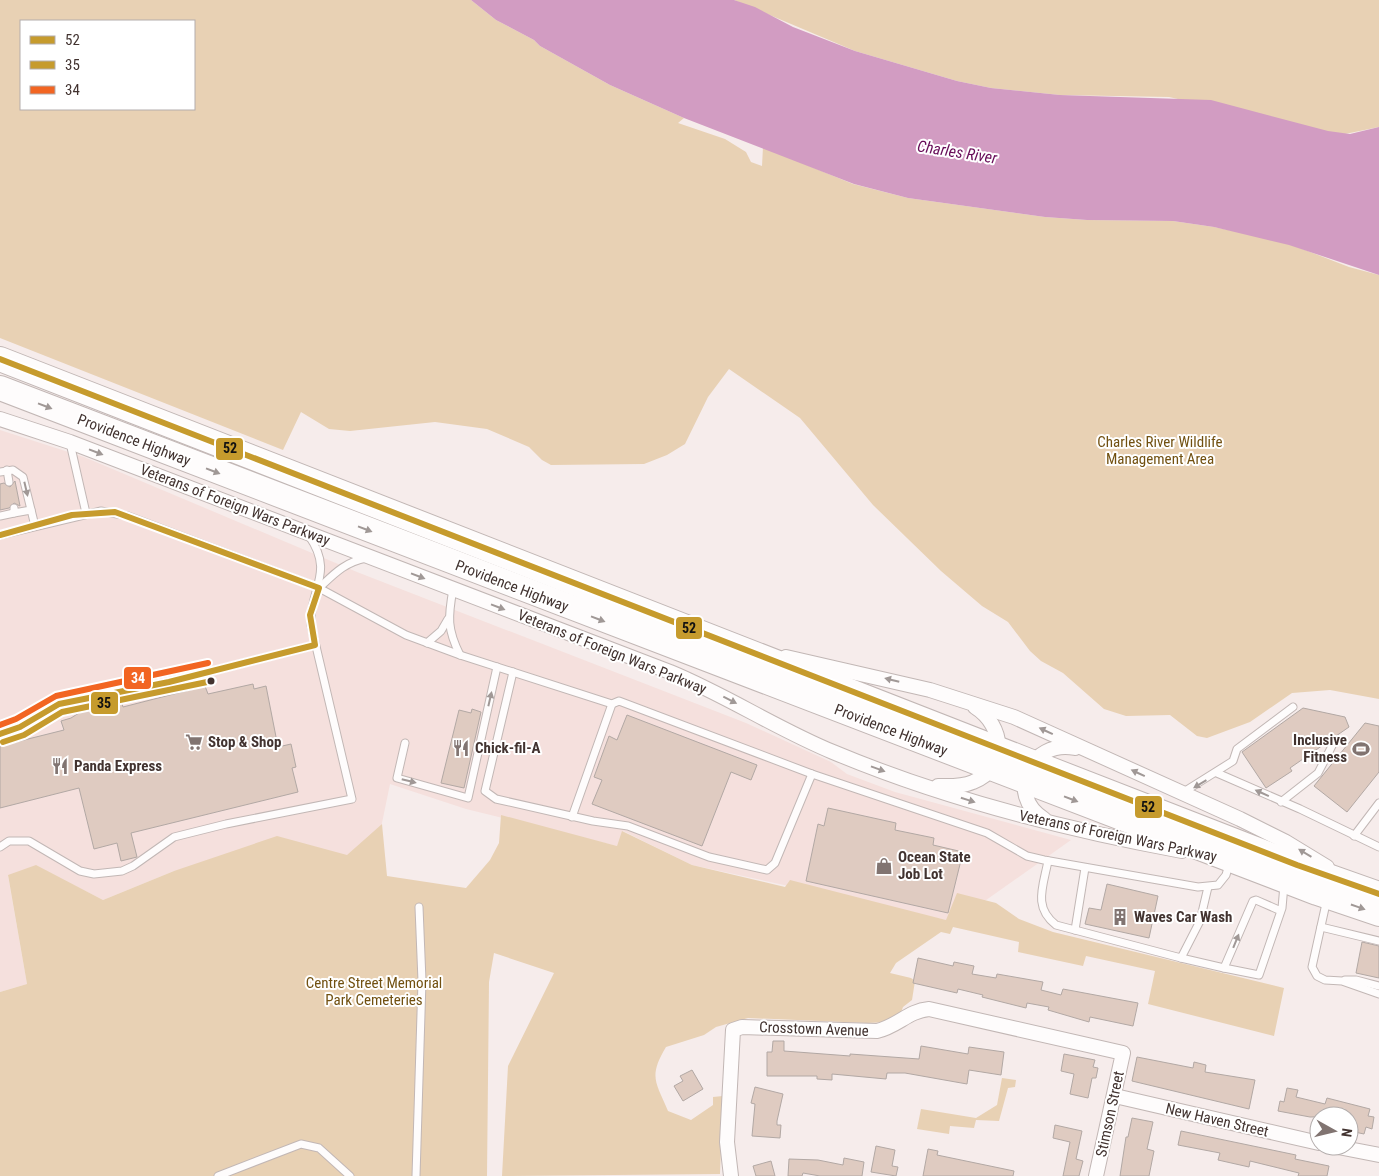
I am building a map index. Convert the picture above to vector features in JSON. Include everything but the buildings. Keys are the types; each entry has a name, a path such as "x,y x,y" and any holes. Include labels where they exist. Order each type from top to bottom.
{"highway":[{"name":"Providence Highway","path":"0,359 736,647 994,759"},
{"name":"Providence Highway","path":"0,388 994,759"},
{"name":"Veterans of Foreign Wars Parkway","path":"994,759 1370,891"},
{"name":"Veterans of Foreign Wars Parkway","path":"1029,772 1230,860 1379,914"}],"street":[{"name":"Veterans of Foreign Wars Parkway","path":"0,419 70,442 689,680 813,744 922,784 1008,812 1060,826 1230,860"},
{"name":"Veterans of Foreign Wars Parkway","path":"736,647 830,665 964,700 1014,717 1279,838 1370,891"},
{"path":"922,784 963,785 983,776 994,759 998,738 989,718 964,700"},
{"path":"1060,826 1044,819 1027,802 1029,772 1039,756 1058,747 1090,752"},
{"name":"Crosstown Avenue","path":"731,1176 727,1142 731,1038 733,1030 737,1027 877,1031 894,1026 913,1012 929,1009 1123,1052"},
{"name":"Stimson Street","path":"1096,1176 1115,1096 1123,1052"},
{"name":"New Haven Street","path":"1115,1096 1309,1141"},
{"path":"1359,1151 1379,1155"}],"lane":[{"path":"70,442 86,513"},
{"path":"9,482 4,471 12,470 23,477 34,526"},
{"path":"0,516 14,510 31,510"},
{"path":"0,535 101,510 128,516 319,588 400,633 460,655 612,704 619,701 629,704 812,774 987,833 1027,856 1085,868 1208,887 1218,885 1226,875 1230,860"},
{"path":"0,847 9,841 29,841 80,871 94,874 122,870 134,866 174,838 226,824 352,799 315,645 310,615 319,588 319,553 308,533"},
{"path":"319,588 350,562 371,558"},
{"path":"427,643 441,631 448,618 453,589"},
{"path":"448,618 451,637 460,655"},
{"path":"0,734 20,727 59,704 169,682 315,645"},
{"path":"405,743 397,778 468,798 497,667"},
{"path":"513,672 485,791 496,799 628,826 709,857 767,870 775,863 812,774"},
{"path":"572,816 612,704"},
{"path":"1182,794 1233,761 1237,749 1293,707"},
{"path":"1281,802 1318,773 1333,744"},
{"path":"1217,773 1379,847"},
{"path":"1354,836 1379,803"},
{"path":"1048,861 1041,908 1046,917 1056,925 1181,958 1260,976 1281,911 1285,880"},
{"path":"1075,930 1085,868"},
{"path":"1181,958 1200,921 1208,887"},
{"path":"1328,897 1312,968 1317,976 1325,980 1356,980 1379,986"},
{"path":"1224,968 1253,901 1256,900 1281,911"},
{"path":"416,1176 422,981 419,907"},
{"path":"1321,927 1379,941"},
{"path":"1342,981 1379,994"},
{"path":"218,1176 301,1144 319,1148 350,1176"}],"shaded area":[{"path":"0,430 84,457 357,572 746,723 831,762 847,774 895,792 1071,840 955,922 692,865 623,831 617,846 466,809 390,784 374,862 174,871 103,900 36,866 8,876 27,984 0,992"}],"green space":[{"name":"Charles River Wildlife Management Area","path":"0,0 471,0 496,20 534,40 540,46 610,85 684,118 678,123 725,139 746,152 751,162 762,166 763,147 853,184 908,198 1045,217 1087,220 1173,221 1214,227 1282,241 1349,267 1379,275 1379,699 1330,690 1292,693 1250,722 1207,738 1197,736 1170,715 1126,716 1104,709 1063,673 1041,661 1030,651 1008,622 982,606 941,571 873,505 800,418 729,369 708,397 685,444 667,455 644,464 551,465 542,460 529,447 487,429 435,422 350,431 329,429 301,412 283,450 0,338"},
{"path":"734,0 1379,0 1379,127 1340,135 1169,97 1060,95 991,88 957,81 855,51"},
{"name":"Centre Street Memorial Park Cemeteries","path":"501,815 617,846 622,831 692,865 785,887 790,880 946,920 957,893 996,903 1019,919 1053,932 1284,988 1274,1036 1148,1004 1155,971 1086,956 1083,966 1018,952 1019,942 953,927 950,934 941,932 896,963 890,973 911,978 915,981 912,1000 903,1007 900,1015 888,1022 867,1023 748,1018 716,1027 704,1035 666,1047 657,1066 656,1079 657,1086 668,1111 691,1120 713,1105 713,1097 723,1096 720,1174 502,1176 508,1066 554,973 494,953 489,982 487,1176 0,1176 0,992 27,984 8,875 36,865 103,900 174,871 277,836 347,855 382,824 387,876 466,888 490,860 499,843"},
{"path":"1002,1078 1016,1080 1015,1087 1008,1088 999,1121 976,1120 974,1128 950,1126 949,1134 917,1129 921,1109 976,1118 997,1105"}],"water":[{"name":"Charles River","path":"471,0 734,0 755,7 793,27 855,51 957,81 991,88 1060,95 1211,100 1328,131 1350,134 1379,127 1379,275 1289,245 1214,227 1173,221 1087,220 1045,217 908,198 854,184 684,118 610,85 496,20"}],"transit line":[{"name":"52","path":"0,359 1297,865 1379,894"},
{"name":"52","path":"0,535 72,515 115,512 319,588 310,615 315,645 169,682 59,704 20,727 0,734"},
{"name":"34","path":"0,725 16,719 56,696 208,663"},
{"name":"35","path":"3,742 24,735 62,712 212,681"}],"place":[{"name":"Stop & Shop","path":"194,742"},
{"name":"Chick-fil-A","path":"461,748"},
{"name":"Inclusive Fitness","path":"1361,749"},
{"name":"Panda Express","path":"60,766"},
{"name":"Ocean State Job Lot","path":"884,866"},
{"name":"Waves Car Wash","path":"1120,917"}]}
